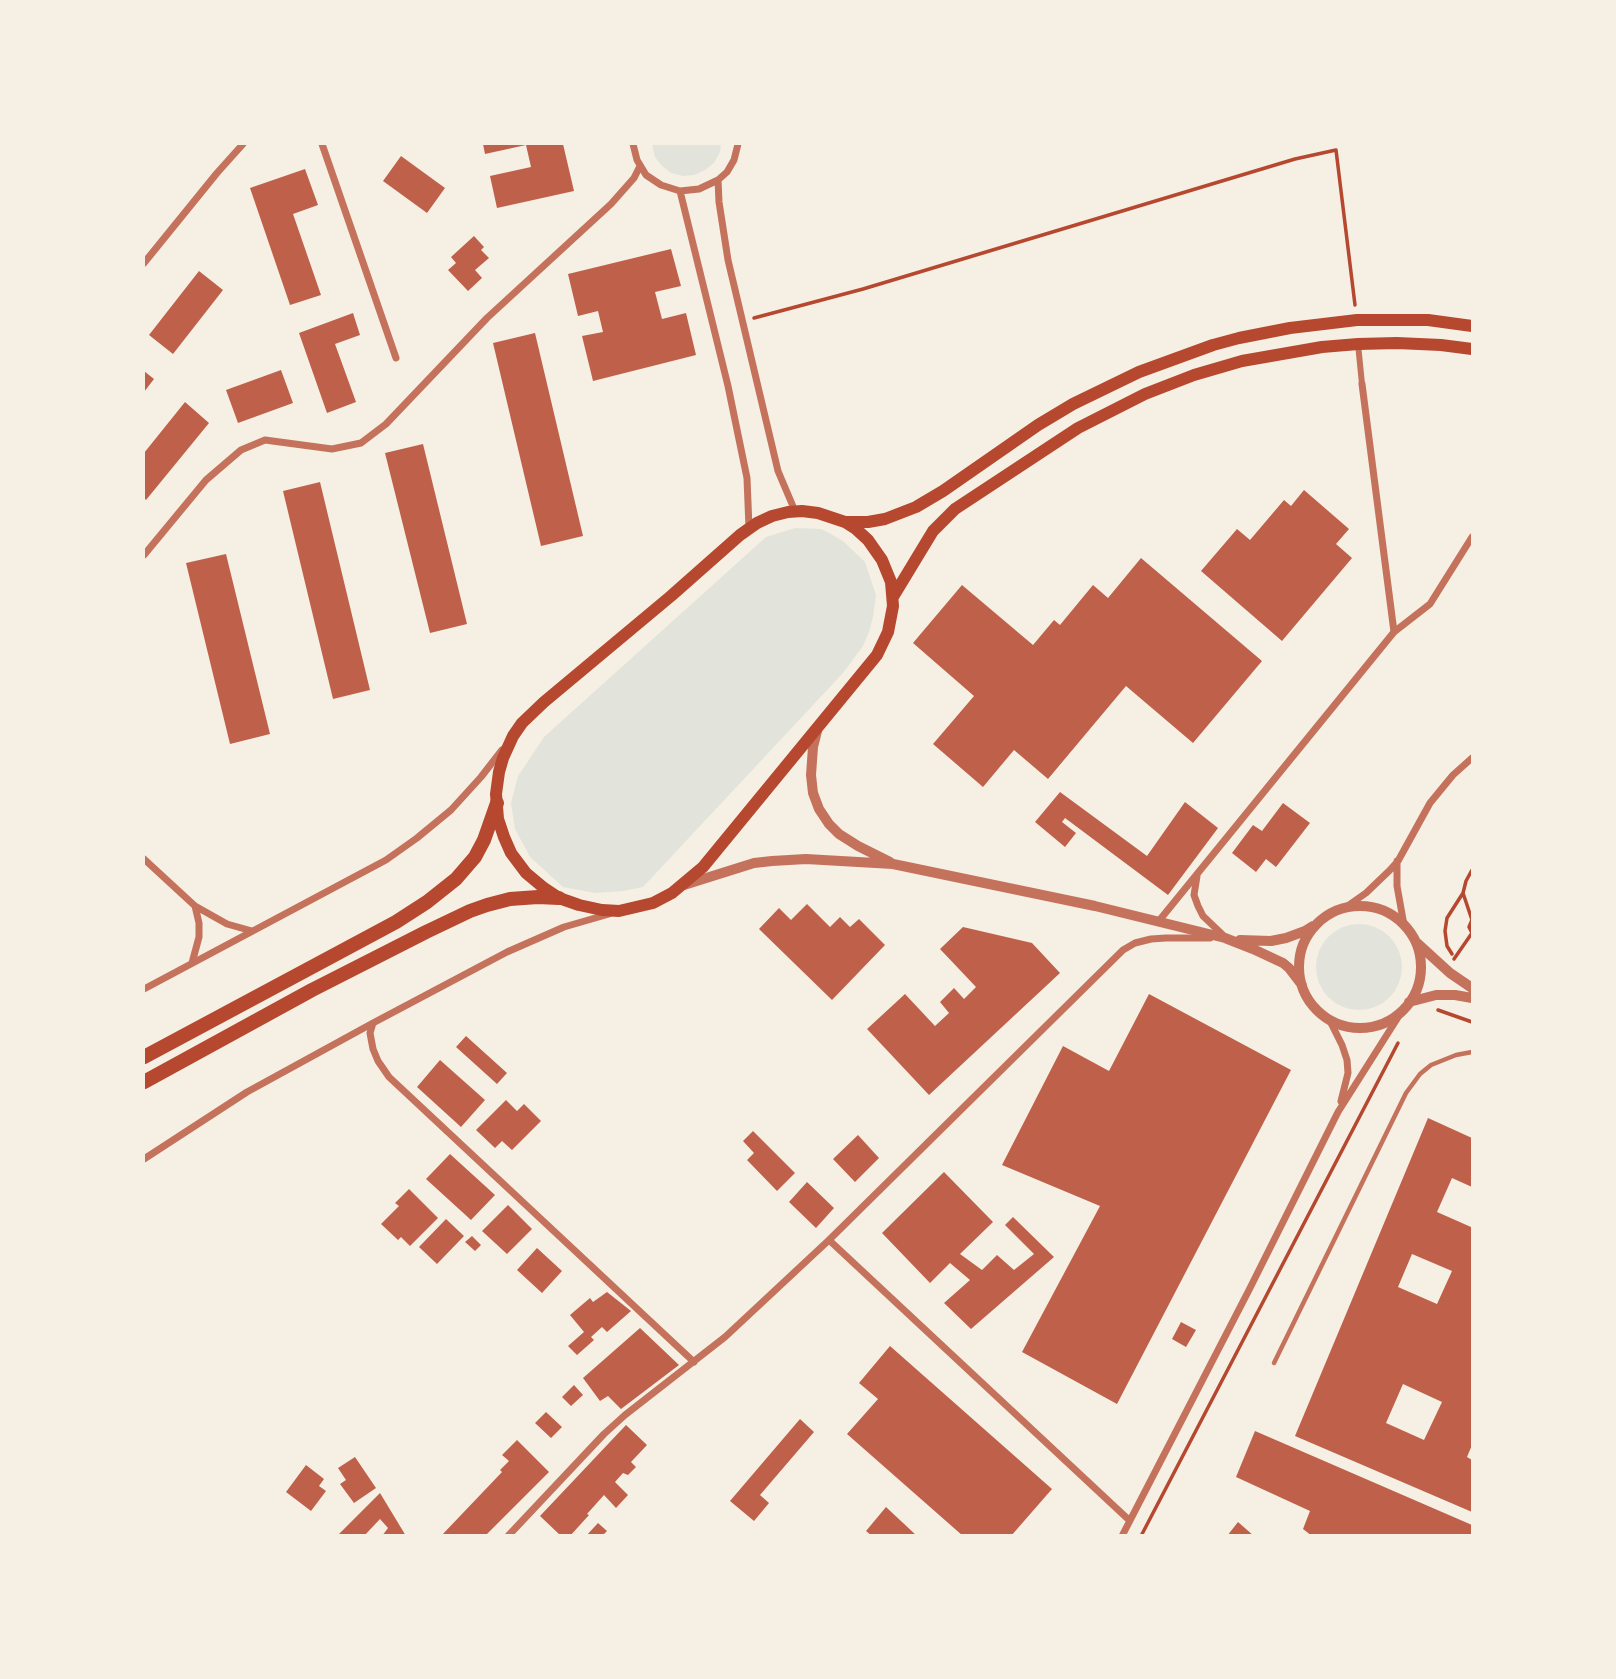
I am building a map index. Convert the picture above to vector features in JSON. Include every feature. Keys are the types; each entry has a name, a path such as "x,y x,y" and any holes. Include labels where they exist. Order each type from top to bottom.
{"highway":[{"path":"144,1057 397,922 427,902 456,879 475,857 497,803"},
{"path":"144,1082 300,997 470,911 510,899 559,898"}],"main road":[{"path":"845,522 885,520 916,507 1064,409 1105,387 1213,345 1265,332 1357,320 1428,320 1472,326"},
{"path":"893,597 933,531 951,512 1052,444 1145,394 1194,375 1242,361 1322,347 1397,343 1472,349"},
{"path":"796,511 818,513 845,522 868,540 882,560 891,582 892,616 877,655 703,867 683,885 653,903 619,911 590,908 559,898 534,881 511,853 501,830 497,803 499,772 513,736 528,716 750,528 772,516 796,511"}],"street":[{"path":"144,263 243,144"},
{"path":"322,144 396,358"},
{"path":"633,144 646,175 666,188 680,191 699,190 718,180 734,160 738,144"},
{"path":"144,553 206,480 241,450 265,440 332,449 361,443 386,424 487,318 611,204 634,178 640,166"},
{"path":"718,180 727,260 778,471 796,511"},
{"path":"680,191 731,399 747,478 750,528"},
{"path":"1358,344 1394,632"},
{"path":"1158,922 1394,632 1430,604 1472,537"},
{"path":"818,727 811,775 813,793 819,809 839,834 893,864"},
{"path":"144,989 379,864 417,838 467,793 513,736"},
{"path":"508,1535 604,1434 725,1337 829,1240 1123,950 1135,943 1166,938 1271,941 1296,935 1316,924 1346,907 1380,880 1398,861 1430,803 1452,775 1472,758"},
{"path":"144,859 195,906 227,924 253,931"},
{"path":"683,885 747,865 772,861 806,859 893,864 1095,906 1227,939 1283,963 1302,985"},
{"path":"1398,861 1397,887 1404,925"},
{"path":"1198,872 1194,895 1198,906 1203,916 1227,939"},
{"path":"192,964 199,937 195,906"},
{"path":"1346,907 1364,906 1390,914 1404,925 1415,940 1441,965 1472,988"},
{"path":"144,1159 247,1093 526,943 619,911"},
{"path":"1316,924 1300,957 1302,985 1314,1006 1329,1019 1342,1025 1363,1027 1384,1022 1402,1011"},
{"path":"1122,1535 1338,1112 1415,993 1421,972 1415,940"},
{"path":"1409,1002 1436,995 1472,998"},
{"path":"1329,1019 1342,1045 1348,1066 1346,1087 1338,1112"},
{"path":"373,1023 370,1033 373,1049 389,1077 695,1362"},
{"path":"829,1240 1129,1520"}],"lane":[{"path":"1275,1363 1406,1093 1420,1074 1432,1065 1455,1055 1472,1052"}],"path":[{"path":"742,321 876,285 1294,159 1336,150 1357,320"},
{"path":"1463,893 1472,920 1469,927 1472,934 1454,959 1447,946 1447,918 1463,893 1472,870"},
{"path":"1435,1009 1472,1022"},
{"path":"1141,1535 1398,1043"}],"shaded area":[{"path":"652,144 721,144 714,163 694,175 683,176 671,173 662,166 655,157"},
{"path":"795,528 821,529 843,541 865,562 876,595 873,617 863,646 843,673 643,887 595,893 563,887 530,857 515,829 511,803 518,776 544,737 766,537"},
{"path":"1351,924 1367,924 1390,936 1399,950 1402,967 1399,984 1390,998 1367,1010 1351,1010 1335,1003 1323,991 1316,975 1316,959 1323,943 1335,931"}],"building":[{"path":"483,144 563,144 574,191 497,208 490,176 531,167 526,145 485,154"},
{"path":"401,156 445,188 427,213 383,181"},
{"path":"305,169 318,205 293,214 321,295 290,305 250,188"},
{"path":"474,236 484,247 481,250 489,258 475,270 482,278 468,291 448,270 456,263 451,257"},
{"path":"671,249 681,286 655,292 662,319 686,313 696,355 593,381 582,336 603,332 598,311 578,316 568,274"},
{"path":"199,271 223,290 173,354 149,335"},
{"path":"353,313 360,335 335,344 356,402 327,413 299,333"},
{"path":"535,333 583,536 541,546 493,343"},
{"path":"281,370 293,403 238,423 226,390"},
{"path":"144,371 154,379 144,392"},
{"path":"185,402 209,423 146,500 144,453"},
{"path":"423,444 467,624 430,633 385,453"},
{"path":"320,482 370,690 333,699 283,491"},
{"path":"1304,490 1349,529 1336,544 1352,558 1282,641 1201,571 1237,529 1250,540 1284,500 1291,506"},
{"path":"226,554 270,734 230,744 186,563"},
{"path":"1141,558 1262,661 1193,743 1126,686 1048,779 1014,750 983,787 933,744 974,696 913,643 962,585 1033,645 1054,620 1060,625 1093,585 1108,598"},
{"path":"1060,792 1147,856 1185,802 1218,828 1168,895 1065,818 1062,822 1076,833 1065,847 1035,822"},
{"path":"1283,803 1310,823 1276,867 1266,859 1256,872 1232,853 1253,825 1262,831"},
{"path":"807,904 830,927 840,917 850,927 859,919 885,945 832,1000 759,929 779,908 791,920"},
{"path":"963,927 1032,943 1060,973 929,1095 867,1029 905,994 935,1026 949,1013 940,1002 954,988 964,999 976,987 940,949"},
{"path":"1149,994 1291,1070 1117,1404 1022,1352 1100,1206 1002,1165 1063,1046 1109,1071"},
{"path":"466,1036 507,1073 497,1084 456,1047"},
{"path":"440,1060 485,1100 461,1127 417,1087"},
{"path":"506,1100 517,1111 524,1104 541,1121 512,1150 502,1141 495,1148 476,1130"},
{"path":"1428,1118 1472,1138 1472,1187 1452,1178 1437,1212 1471,1227 1472,1223 1472,1445 1467,1457 1472,1460 1472,1512 1295,1436","holes":["1412,1254 1452,1271 1437,1304 1398,1287","1403,1384 1442,1402 1424,1440 1386,1423"]},
{"path":"753,1131 795,1173 777,1191 747,1160 754,1153 743,1141"},
{"path":"858,1135 879,1158 855,1182 833,1159"},
{"path":"450,1154 495,1195 471,1220 426,1179"},
{"path":"944,1172 993,1222 960,1254 982,1270 997,1255 1014,1270 1034,1254 1005,1225 1013,1217 1054,1257 971,1329 944,1303 970,1280 950,1263 930,1283 882,1233"},
{"path":"807,1182 834,1208 816,1228 789,1202"},
{"path":"409,1189 438,1218 410,1246 401,1237 398,1240 381,1224 399,1206 395,1203"},
{"path":"508,1205 532,1229 507,1254 482,1231"},
{"path":"446,1219 464,1236 437,1264 419,1247"},
{"path":"472,1236 481,1245 475,1251 465,1242"},
{"path":"537,1248 562,1271 542,1293 517,1270"},
{"path":"607,1292 631,1311 607,1332 602,1327 591,1337 594,1340 577,1355 568,1346 584,1332 570,1315 590,1298 593,1302"},
{"path":"1181,1322 1196,1330 1186,1347 1172,1339"},
{"path":"640,1328 679,1365 621,1409 608,1396 600,1401 583,1378"},
{"path":"890,1346 1052,1489 1011,1536 963,1536 847,1434 878,1399 859,1383"},
{"path":"574,1385 583,1395 571,1406 562,1397"},
{"path":"546,1412 562,1427 551,1438 535,1423"},
{"path":"800,1419 814,1432 760,1495 769,1503 754,1521 730,1501"},
{"path":"626,1425 647,1445 631,1462 636,1467 628,1475 623,1473 615,1482 628,1495 616,1508 604,1495 570,1536 561,1536 540,1516"},
{"path":"1255,1431 1472,1525 1472,1536 1312,1536 1303,1529 1310,1511 1236,1477"},
{"path":"517,1440 549,1472 485,1536 441,1536 502,1472 500,1470 509,1461 502,1455"},
{"path":"355,1457 376,1488 354,1503 340,1484 346,1480 338,1468"},
{"path":"306,1465 324,1479 319,1486 326,1491 311,1511 286,1492"},
{"path":"380,1493 406,1536 382,1536 388,1528 380,1519 364,1536 337,1536"},
{"path":"886,1507 917,1536 872,1536 866,1531"},
{"path":"1238,1522 1254,1536 1227,1536"},
{"path":"598,1523 607,1531 602,1536 586,1536"}]}
